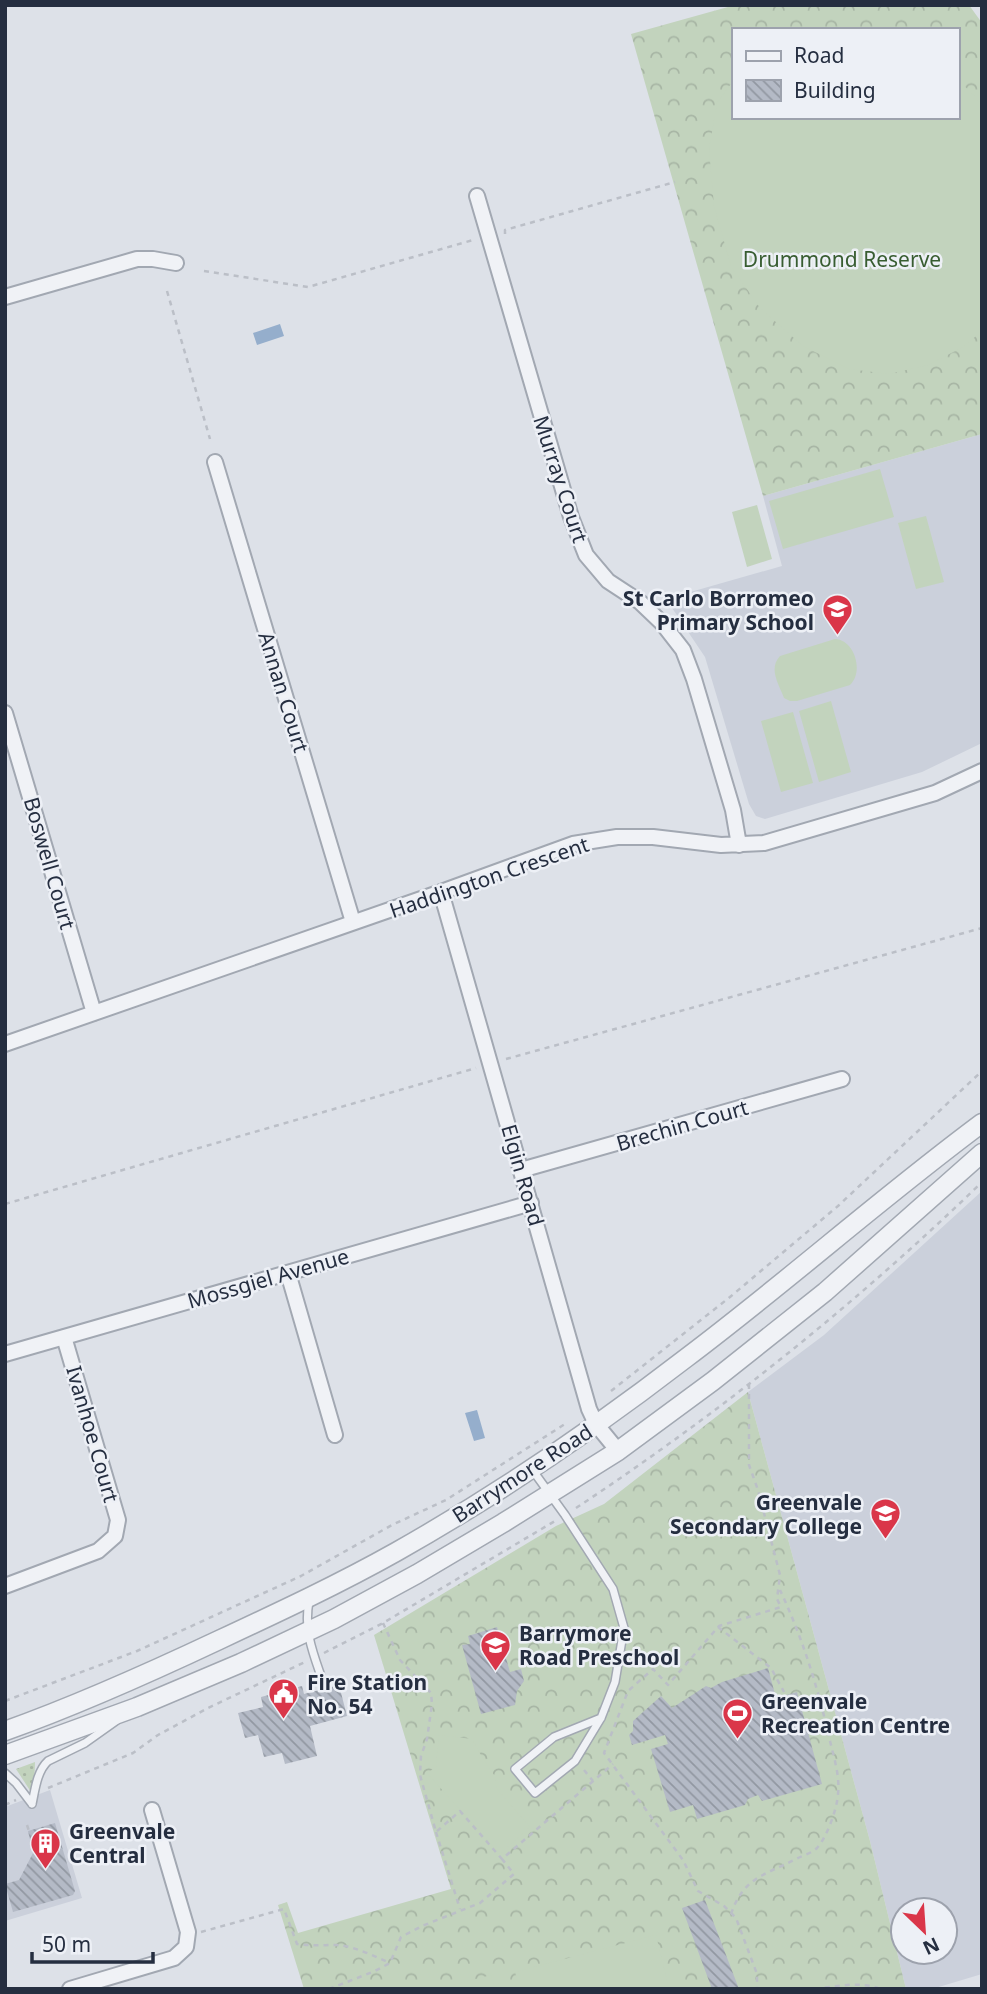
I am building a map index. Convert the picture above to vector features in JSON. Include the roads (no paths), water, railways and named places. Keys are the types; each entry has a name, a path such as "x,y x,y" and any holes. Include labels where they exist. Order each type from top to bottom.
{"street":[{"name":"Murray Court","path":"477,197 571,517 586,555 608,581 640,603 662,623 683,650 733,810 739,845"},
{"path":"5,297 137,259 153,258 176,263"},
{"name":"Annan Court","path":"215,462 353,922"},
{"name":"Boswell Court","path":"5,713 94,1013"},
{"name":"Haddington Crescent","path":"5,1044 573,844 617,837 653,836 708,844 764,843 935,793 982,771"},
{"name":"Elgin Road","path":"441,892 592,1416 618,1451"},
{"name":"Brechin Court","path":"522,1170 842,1079"},
{"name":"Barrymore Road","path":"5,1731 190,1654 309,1597 476,1505 531,1468 592,1416 687,1358 982,1123"},
{"name":"Barrymore Road","path":"5,1755 137,1707 242,1663 307,1632 417,1574 549,1494 618,1451 713,1381 825,1292 982,1153"},
{"name":"Mossgiel Avenue","path":"5,1354 531,1203"},
{"path":"288,1272 335,1435"},
{"name":"Ivanhoe Court","path":"5,1586 98,1550 115,1536 118,1520 64,1337"},
{"path":"70,1989 174,1958 186,1947 188,1932 152,1810"}],"lane":[{"path":"531,1468 613,1589 624,1628 615,1682 601,1718 576,1760 535,1793 515,1769 554,1737 601,1718"},
{"path":"309,1597 307,1632 325,1688"},
{"path":"5,1773 32,1804 43,1766 48,1761 85,1743 137,1707"}],"water":[{"path":"280,324 284,336 257,345 253,333"},
{"path":"477,1410 485,1438 474,1441 465,1413"}],"place":[{"name":"St Carlo Borromeo Primary School","path":"837,637"},
{"name":"Greenvale Secondary College","path":"885,1541"},
{"name":"Barrymore Road Preschool","path":"496,1672"},
{"name":"Fire Station No. 54","path":"284,1721"},
{"name":"Greenvale Recreation Centre","path":"738,1740"},
{"name":"Greenvale Central","path":"46,1870"}],"park label":[{"name":"Drummond Reserve","path":"842,259"}]}
